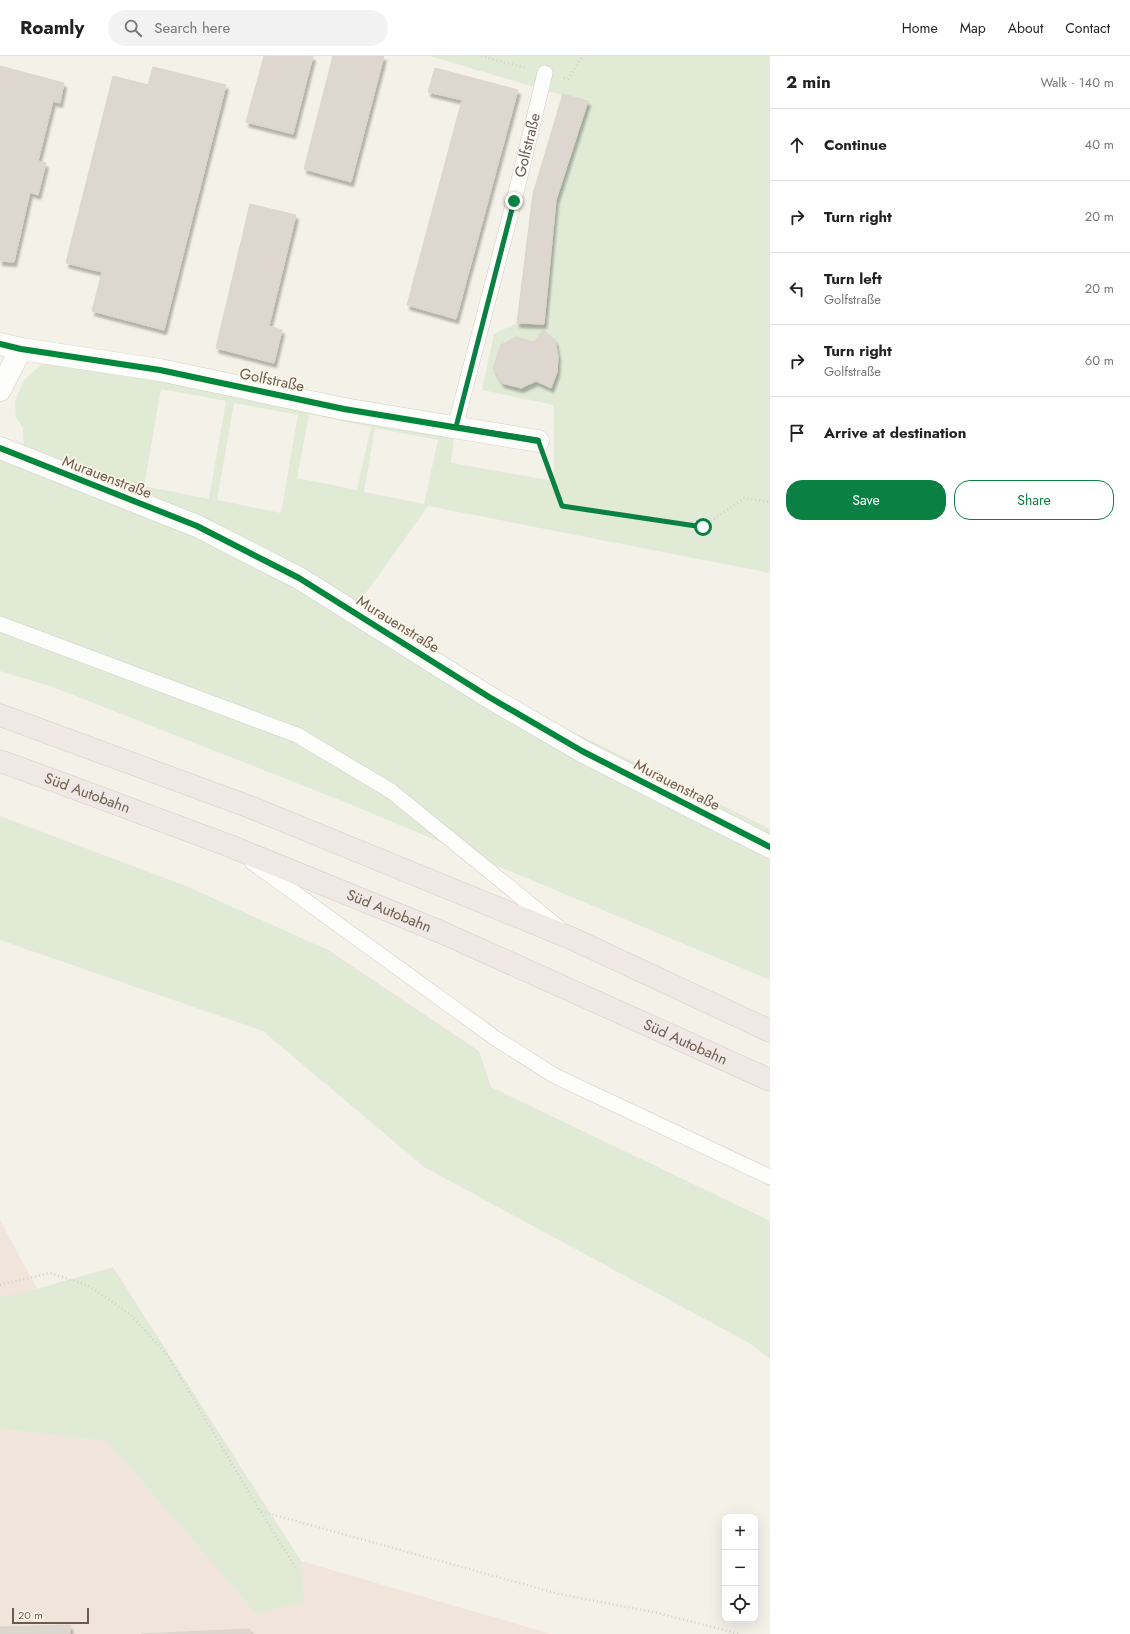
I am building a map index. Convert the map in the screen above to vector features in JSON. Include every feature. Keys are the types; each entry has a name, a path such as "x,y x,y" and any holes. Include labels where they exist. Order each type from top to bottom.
{"highway":[{"path":"0,715 250,807 573,939 770,1031"},
{"name":"Süd Autobahn","path":"0,761 230,846 441,932 770,1080"}],"street":[{"name":"Golfstraße","path":"0,344 21,349 160,370 338,408 538,440"},
{"path":"0,390 21,349"},
{"name":"Murauenstraße","path":"0,448 197,526 299,578 489,697 582,751 770,847"}],"lane":[{"name":"Golfstraße","path":"456,427 545,73"},
{"path":"0,624 297,736 391,791 573,939"},
{"path":"230,846 495,1038 555,1076 770,1177"}],"path":[{"path":"538,440 562,506 703,527 744,498 770,502"},
{"path":"0,1285 50,1273 90,1286 131,1315 168,1356 260,1512 297,1570"},
{"path":"260,1512 559,1594 658,1613 739,1634"}],"shaded area":[{"path":"0,1220 37,1289 0,1297"},
{"path":"0,1429 107,1441 256,1614 305,1602 301,1561 551,1634 0,1634"}],"green space":[{"path":"430,56 770,56 770,573 428,506 353,611 489,697 577,734 770,829 770,980 347,803 53,687 0,671 0,448 24,458 23,428 16,417 15,402 24,380 53,354 455,427 451,463 554,481 554,405 482,390 494,334 517,323 533,194 562,95","holes":["161,389 226,401 209,499 144,486","234,403 298,415 281,513 217,500","309,414 371,427 357,490 297,478","375,428 438,440 424,504 364,492"]},
{"path":"0,816 186,886 328,950 479,1051 491,1087 770,1221 770,1359 751,1344 424,1167 263,1031 0,940"},
{"path":"113,1267 301,1561 305,1602 256,1614 107,1441 0,1429 0,1297 37,1289"}],"building":[{"path":"264,56 313,56 293,134 246,122"},
{"path":"333,56 384,56 351,182 304,169"},
{"path":"0,66 64,83 60,103 53,101 38,161 46,163 38,195 30,192 14,262 0,261"},
{"path":"153,67 226,85 164,330 92,311 102,272 66,263 113,76 148,85"},
{"path":"435,68 518,90 456,319 407,305 462,100 428,92"},
{"path":"563,94 588,101 556,200 544,324 517,323 533,194"},
{"path":"250,204 296,215 269,326 282,330 274,363 216,348"},
{"path":"543,330 555,340 558,357 557,372 551,388 536,381 521,388 502,383 493,368 501,345 516,337 534,342"},
{"path":"70,1625 70,1634 0,1634 0,1627"},
{"path":"250,1629 250,1634 141,1634"}],"cycle path":[{"path":"0,344 21,349 160,370 344,409 538,441"},
{"path":"0,448 197,526 299,578 489,697 582,751 770,847"}],"route":[{"path":"514,201 456,427 538,440 562,506 703,527"}]}
